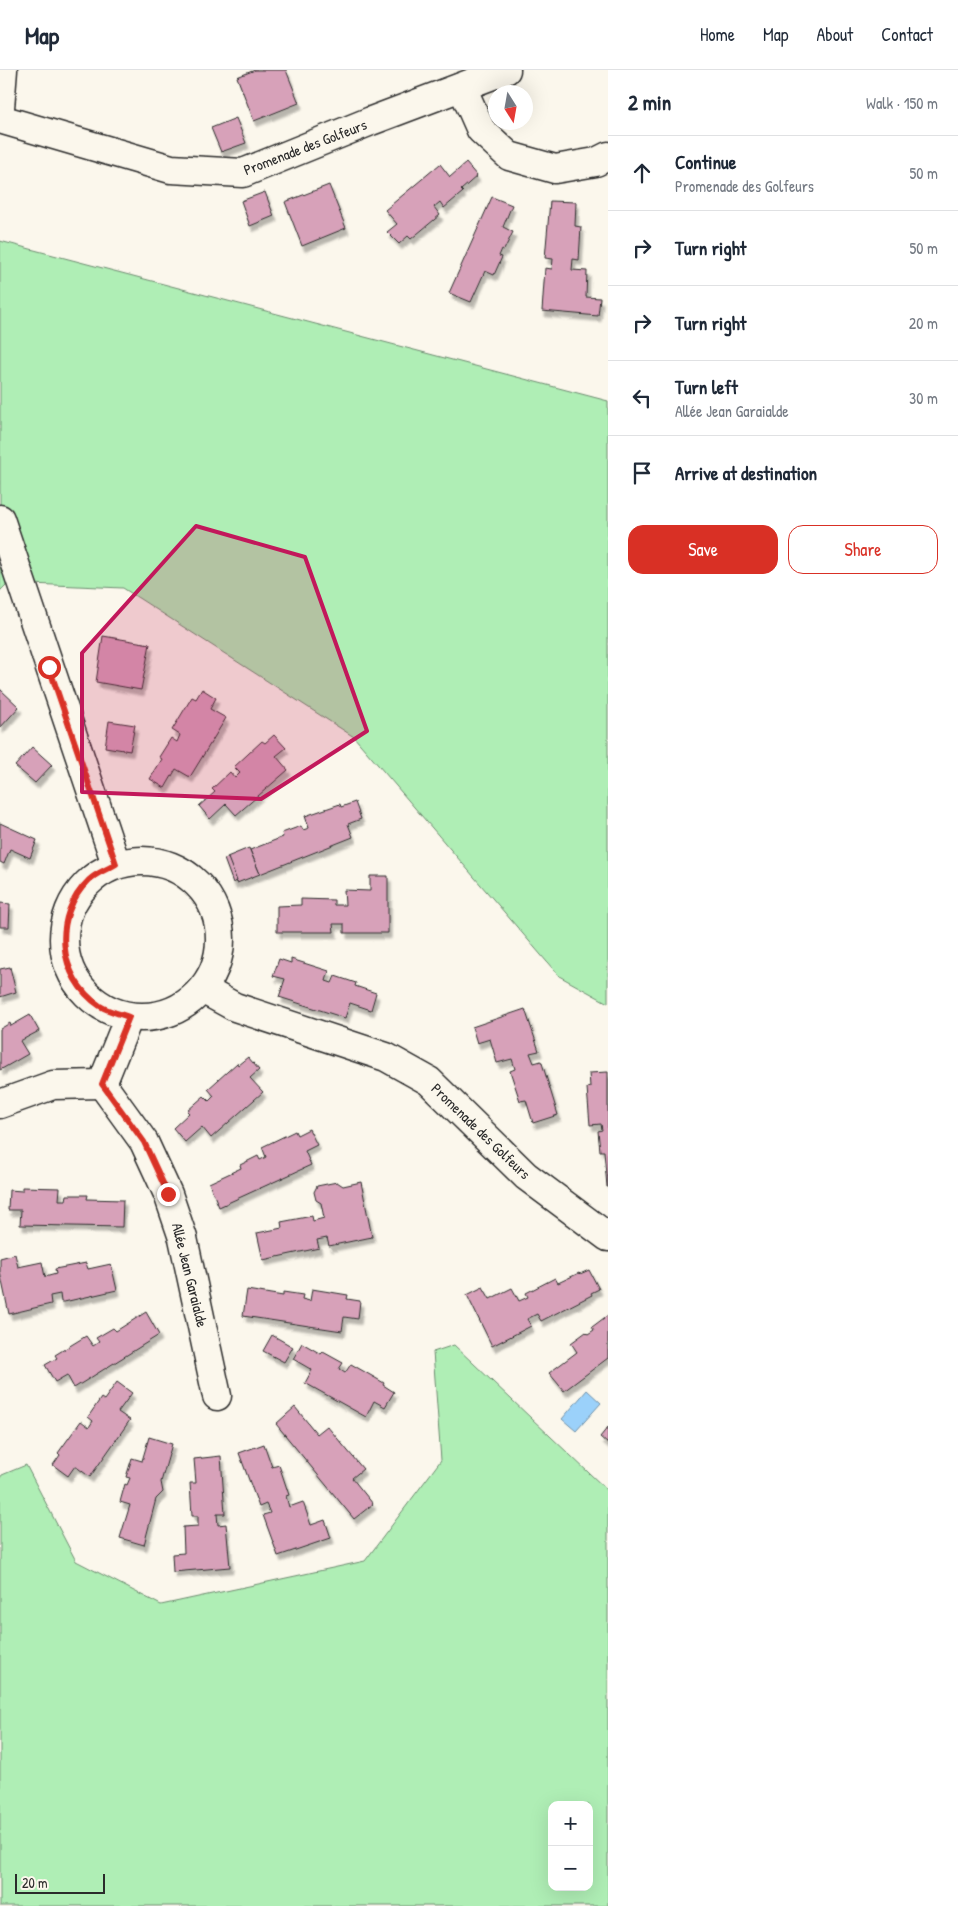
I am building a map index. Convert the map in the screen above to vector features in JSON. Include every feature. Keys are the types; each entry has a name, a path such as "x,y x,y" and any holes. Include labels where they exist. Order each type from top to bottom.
{"street":[{"path":"0,108 3,70"},
{"name":"Promenade des Golfeurs","path":"0,119 171,169 243,173 371,121 506,70"},
{"path":"462,87 481,130 509,156 555,169 596,162 608,156"},
{"path":"0,519 116,864"},
{"path":"150,860 183,870 208,894 221,925 220,959 204,990 182,1008 157,1017 129,1017 101,1007 79,987 66,960 63,931 72,902 90,879 116,864 150,860"},
{"name":"Promenade des Golfeurs","path":"204,990 235,1007 386,1057 429,1081 526,1176 608,1237"},
{"path":"0,1104 52,1084 102,1084 129,1017"},
{"name":"Allée Jean Garaialde","path":"102,1084 144,1142 168,1194 183,1238 218,1396"}],"highlighted area":[{"path":"196,526 305,557 367,731 261,799 82,792 82,653"}],"green space":[{"path":"0,241 608,401 608,1003 559,976 354,737 123,588 8,583 0,591"},
{"path":"454,1345 608,1491 608,1906 0,1906 0,1478 2,1475 26,1465 76,1561 161,1605 365,1561 441,1460 433,1352"}],"water":[{"path":"587,1390 601,1403 576,1431 562,1419"}],"building":[{"path":"255,70 286,70 299,103 254,121 237,77"},
{"path":"236,118 246,143 221,152 211,128"},
{"path":"466,163 477,176 461,190 463,192 444,208 440,202 434,207 440,215 411,239 408,236 399,244 387,232 397,224 385,210 440,164 450,177"},
{"path":"329,185 346,228 302,246 285,202"},
{"path":"265,192 274,216 250,226 241,201"},
{"path":"492,197 512,205 503,227 513,232 504,250 502,249 499,256 502,257 494,275 485,271 471,302 449,293"},
{"path":"550,201 576,202 575,226 581,227 579,260 573,259 572,270 587,271 586,297 600,298 598,316 542,311 545,268 552,269 553,259 545,258"},
{"path":"103,636 150,644 141,690 96,682"},
{"path":"0,689 19,707 0,728"},
{"path":"202,689 216,698 210,709 226,718 190,777 176,769 165,788 150,779 162,759 159,757 171,738 177,742 180,735 172,730 192,697 196,699"},
{"path":"109,721 135,725 130,751 105,747"},
{"path":"274,735 286,748 276,756 288,770 236,815 226,804 210,819 199,806 215,792 212,789 230,772 235,778 240,773 234,767 262,741 265,743"},
{"path":"32,747 52,765 35,783 15,766"},
{"path":"355,802 361,819 348,824 353,837 260,874 250,850 283,837 282,833 301,826 303,830 309,828 305,816 340,804 341,807"},
{"path":"0,823 37,840 30,858 10,849 4,864 0,862"},
{"path":"249,848 260,874 237,883 227,857"},
{"path":"228,858 237,881 233,883 224,859"},
{"path":"370,876 388,876 388,933 344,933 344,924 333,924 334,932 277,932 277,906 301,905 301,899 334,900 334,905 345,905 344,890 370,891"},
{"path":"0,903 10,904 9,927 0,927"},
{"path":"279,959 291,963 291,959 329,971 326,981 332,983 335,976 356,983 355,986 376,993 371,1010 350,1003 345,1018 279,997 285,979 273,976"},
{"path":"10,967 16,992 0,997 0,969"},
{"path":"525,1009 539,1051 530,1053 534,1063 541,1061 542,1063 558,1115 533,1123 526,1100 520,1101 510,1071 515,1069 512,1059 497,1063 490,1039 477,1043 472,1027"},
{"path":"30,1015 39,1031 20,1041 28,1054 0,1070 0,1029 10,1023 11,1026"},
{"path":"248,1057 259,1070 250,1078 263,1092 211,1138 202,1127 185,1142 173,1128 189,1113 187,1111 204,1096 209,1101 214,1096 208,1089 237,1063 238,1065"},
{"path":"608,1072 607,1187 604,1151 600,1151 598,1131 602,1130 601,1124 590,1125 587,1088 590,1087 589,1073"},
{"path":"309,1129 317,1145 305,1151 311,1165 219,1207 209,1183 241,1168 240,1165 258,1156 260,1160 266,1157 262,1147 295,1131 297,1135"},
{"path":"337,1182 343,1186 361,1182 372,1237 329,1246 327,1238 317,1240 319,1248 263,1260 257,1233 282,1228 281,1222 312,1216 313,1221 324,1218 321,1203 316,1200 314,1192 317,1186"},
{"path":"22,1187 60,1188 59,1200 66,1200 67,1195 88,1195 87,1199 123,1200 122,1227 20,1225 21,1210 8,1210 9,1190 22,1191"},
{"path":"15,1254 18,1267 42,1262 45,1277 56,1274 55,1269 86,1263 88,1269 111,1264 117,1290 64,1302 61,1302 60,1294 50,1296 51,1304 9,1314 0,1272 0,1258"},
{"path":"589,1270 599,1289 591,1293 592,1295 541,1321 537,1314 527,1319 531,1326 492,1346 467,1295 483,1287 490,1299 512,1288 519,1301 528,1297 526,1293 555,1278 558,1283"},
{"path":"312,1289 348,1295 347,1299 360,1301 358,1319 344,1317 342,1331 243,1316 247,1290 283,1296 283,1292 303,1295 302,1299 310,1301"},
{"path":"146,1312 159,1335 74,1388 67,1375 55,1382 45,1365 57,1358 55,1355 86,1336 93,1346 99,1342 96,1338 113,1328 116,1331"},
{"path":"608,1315 608,1358 564,1391 549,1373 577,1352 571,1343 586,1332 588,1334 594,1330 592,1327"},
{"path":"272,1335 293,1347 284,1362 263,1351"},
{"path":"302,1343 321,1354 323,1352 343,1363 339,1369 345,1373 351,1364 384,1383 383,1385 394,1392 385,1407 374,1401 366,1417 305,1383 312,1370 293,1359"},
{"path":"117,1382 132,1393 118,1412 130,1420 90,1477 75,1466 68,1476 53,1465 60,1455 58,1453 81,1421 89,1427 93,1421 88,1417 101,1398 104,1400"},
{"path":"295,1407 317,1434 327,1426 363,1469 352,1478 373,1504 354,1519 276,1424"},
{"path":"608,1427 608,1444 600,1437"},
{"path":"149,1437 172,1444 161,1482 163,1492 156,1499 144,1545 120,1538 130,1505 120,1502 125,1484 127,1485 130,1478 126,1477 132,1458 142,1461"},
{"path":"264,1444 272,1467 279,1465 289,1495 286,1496 289,1507 303,1502 311,1525 325,1520 331,1538 278,1556 263,1515 270,1513 266,1504 259,1507 239,1453"},
{"path":"221,1456 225,1514 217,1514 218,1525 226,1524 230,1567 173,1572 172,1554 184,1553 183,1527 198,1526 198,1516 192,1516 190,1483 196,1483 194,1459"}],"route":[{"path":"49,667 116,864 90,879 72,902 63,931 66,960 79,987 101,1007 129,1017 102,1084 144,1142 168,1194"}]}
